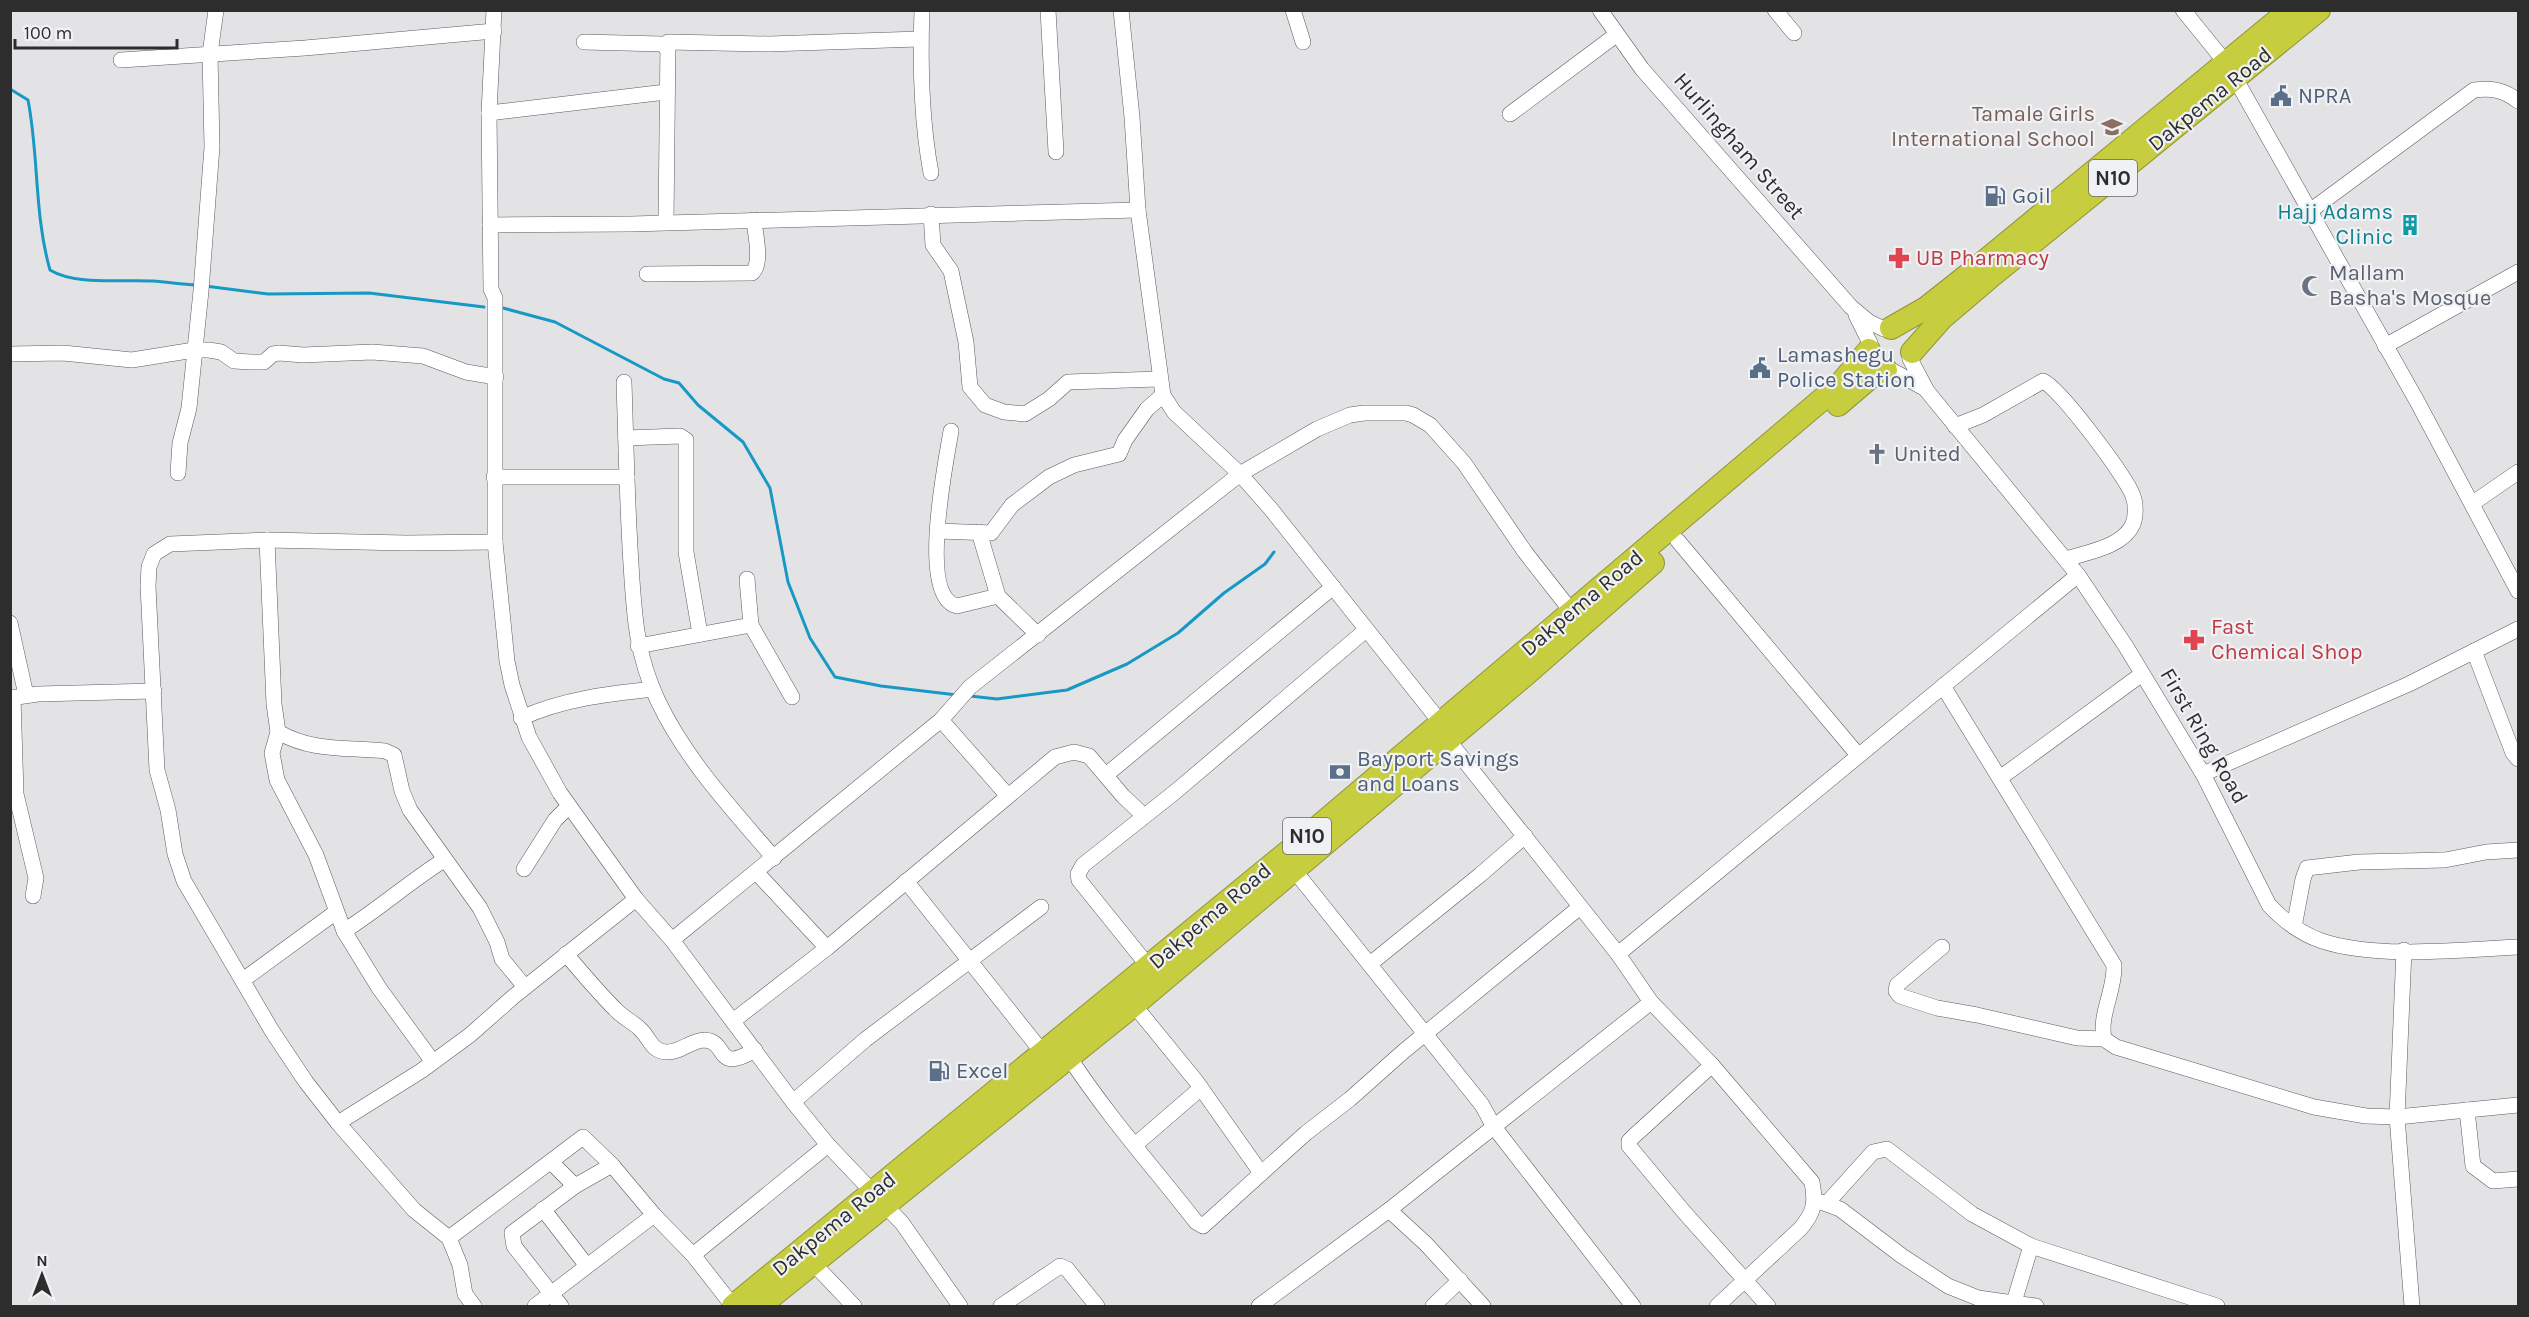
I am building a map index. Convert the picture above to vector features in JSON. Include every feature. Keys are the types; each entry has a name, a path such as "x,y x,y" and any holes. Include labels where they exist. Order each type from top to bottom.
{"highway":[{"name":"Dakpema Road","path":"760,1306 813,1263 1043,1053 1678,541 1860,385 1900,363 1942,318 2231,70 2290,10"},
{"name":"Dakpema Road","path":"733,1306 880,1200 1069,1057 1294,870 1572,612 1839,385 1879,338 1918,313 2231,70 2319,10"},
{"path":"1898,329 1909,338 1900,363 1874,363 1879,338 1898,329"}],"street":[{"path":"178,473 180,443 189,408 202,286 212,147 210,54 216,10"},
{"path":"494,10 489,112 491,289 495,298 495,542 507,661 521,718 550,776 569,806 636,898 672,940 793,1102 828,1145 880,1200 923,1251 960,1306"},
{"path":"922,10 920,39 924,137 931,173"},
{"path":"1048,10 1056,152"},
{"path":"1122,10 1138,210 1162,395 1174,412 1240,474 1333,587 1618,954 1651,1002 1712,1065 1802,1169 1812,1182 1821,1202 1839,1209 1902,1256 1976,1302 2014,1302 2036,1306"},
{"path":"1293,10 1304,42"},
{"name":"Hurlingham Street","path":"1600,10 1642,69 1851,307 1869,322 1879,338"},
{"path":"1775,10 1794,33"},
{"path":"2183,10 2231,70 2473,503 2518,591"},
{"path":"121,60 494,31"},
{"path":"1510,114 1616,35"},
{"path":"666,221 668,42 769,44 920,39"},
{"path":"584,42 662,44 667,49"},
{"path":"2310,211 2474,90 2490,88 2506,92 2518,101"},
{"path":"489,112 666,92"},
{"path":"490,225 631,224 666,221 1138,210"},
{"path":"931,214 933,245 951,271 966,342 970,387 985,405 1004,412 1026,414 1068,382 1159,379"},
{"path":"647,274 752,273 756,270 758,261 754,220"},
{"path":"2385,346 2518,272"},
{"path":"10,354 63,353 132,360 194,350 221,352 234,361 264,362 273,354 279,353 303,355 372,352 423,356 466,372 496,377"},
{"name":"First Ring Road","path":"1900,363 1912,380 1927,391 2078,574 2203,774 2269,905 2294,927 2322,941 2345,946 2404,950 2518,947"},
{"path":"1955,426 1983,415 2043,381 2051,384 2072,408 2133,496 2135,515 2134,522 2123,538 2066,560"},
{"path":"624,382 629,540 638,646 652,689 671,726 710,782 774,858"},
{"path":"938,531 993,531 1012,505 1060,470 1117,456 1147,409 1162,395"},
{"path":"672,940 757,873 941,720 970,687 1240,474 1335,420 1364,413 1413,415 1430,425 1464,463 1526,552 1572,612"},
{"path":"951,431 940,493 937,573 948,601 957,606 998,596"},
{"path":"626,438 680,436 686,440 686,552 700,634"},
{"path":"2473,503 2518,472"},
{"path":"494,477 627,477"},
{"path":"979,532 998,596 1038,635"},
{"path":"474,1306 465,1294 460,1265 449,1239 414,1210 338,1123 306,1082 272,1031 194,898 179,866 157,770 148,586 149,567 154,554 170,544 267,540 495,542"},
{"path":"267,540 272,670 278,732 272,753 277,780 316,855 344,931 379,988 433,1062"},
{"path":"1678,541 1858,755"},
{"path":"1618,954 2078,574"},
{"path":"747,579 751,625 792,697"},
{"path":"1106,775 1333,587"},
{"path":"10,623 16,697 16,794 36,878 37,885 33,896"},
{"path":"638,646 751,625"},
{"path":"2203,774 2409,684 2518,629"},
{"path":"1149,967 1079,880 1078,874 1083,865 1143,815 1175,792 1366,630"},
{"path":"2474,651 2513,753 2518,759"},
{"path":"2000,778 2142,674"},
{"path":"1943,686 2114,965 2114,975 2101,1026 2104,1039"},
{"path":"521,718 556,704 606,694 652,689"},
{"path":"16,697 154,691"},
{"path":"941,720 1008,796"},
{"path":"278,732 309,746 391,753 396,759 402,791 410,810 480,908 498,942 502,959 525,987"},
{"path":"733,1021 826,948 1055,757 1080,752 1089,756 1123,796 1143,815"},
{"path":"524,869 555,820 569,806"},
{"path":"1370,964 1525,836"},
{"path":"2294,927 2307,868 2359,862 2445,860 2486,852 2518,850"},
{"path":"344,931 381,908 415,878 444,860"},
{"path":"1294,870 1427,1034 1482,1105 1494,1127 1633,1306"},
{"path":"757,873 826,948"},
{"path":"906,881 1043,1053"},
{"path":"338,1123 433,1062 470,1035 525,987 636,898"},
{"path":"793,1102 904,1010 972,962 1041,907"},
{"path":"1069,1057 1091,1091 1200,1225 1211,1220 1261,1173 1580,908"},
{"path":"243,980 336,912"},
{"path":"1942,947 1897,986 1896,991 1900,996 1937,1008 2077,1038 2104,1039 2116,1047 2314,1107 2366,1116 2397,1117 2518,1106"},
{"path":"2404,950 2397,1117 2412,1306"},
{"path":"566,954 615,1010 639,1028 653,1048 661,1052 673,1052 703,1040 716,1045 725,1057 730,1059 741,1057 755,1050"},
{"path":"1260,1306 1389,1210 1651,1002"},
{"path":"1134,1005 1201,1088 1261,1173"},
{"path":"1712,1065 1634,1136 1629,1141 1629,1146 1768,1306"},
{"path":"1134,1145 1201,1088"},
{"path":"2467,1110 2473,1166 2493,1181 2518,1179"},
{"path":"449,1239 583,1137 612,1165 654,1215 693,1255 733,1306"},
{"path":"693,1255 828,1145"},
{"path":"1717,1306 1800,1229 1821,1202 1873,1152 1887,1149 1972,1214 2031,1246 2217,1306"},
{"path":"551,1162 575,1186"},
{"path":"561,1306 514,1246 511,1236 519,1227 575,1186 612,1165"},
{"path":"543,1209 587,1266"},
{"path":"1389,1210 1426,1244 1484,1306"},
{"path":"535,1306 654,1215"},
{"path":"2014,1302 2031,1246"},
{"path":"813,1263 854,1306"},
{"path":"1001,1306 1060,1266 1067,1269 1097,1306"},
{"path":"1433,1306 1460,1280"}],"waterway":[{"path":"10,89 28,100 41,228 50,270 61,275 86,280 153,281 196,285"},
{"path":"205,286 268,294 369,293 484,307"},
{"path":"503,308 555,322 664,379 679,383 698,405 743,442 770,488 788,582 810,638 835,677 881,686 957,695"},
{"path":"970,696 997,699 1067,690 1127,664 1178,633 1224,593 1265,564 1274,552"}],"place":[{"name":"NPRA","path":"2281,96"},
{"name":"Tamale Girls International School","path":"2112,127"},
{"name":"Goil","path":"1995,196"},
{"name":"Hajj Adams Clinic","path":"2410,225"},
{"name":"UB Pharmacy","path":"1899,258"},
{"name":"Mallam Basha's Mosque","path":"2312,286"},
{"name":"Lamashegu Police Station","path":"1760,368"},
{"name":"United","path":"1877,454"},
{"name":"Fast Chemical Shop","path":"2194,640"},
{"name":"Bayport Savings and Loans","path":"1340,772"},
{"name":"Excel","path":"939,1071"}]}
